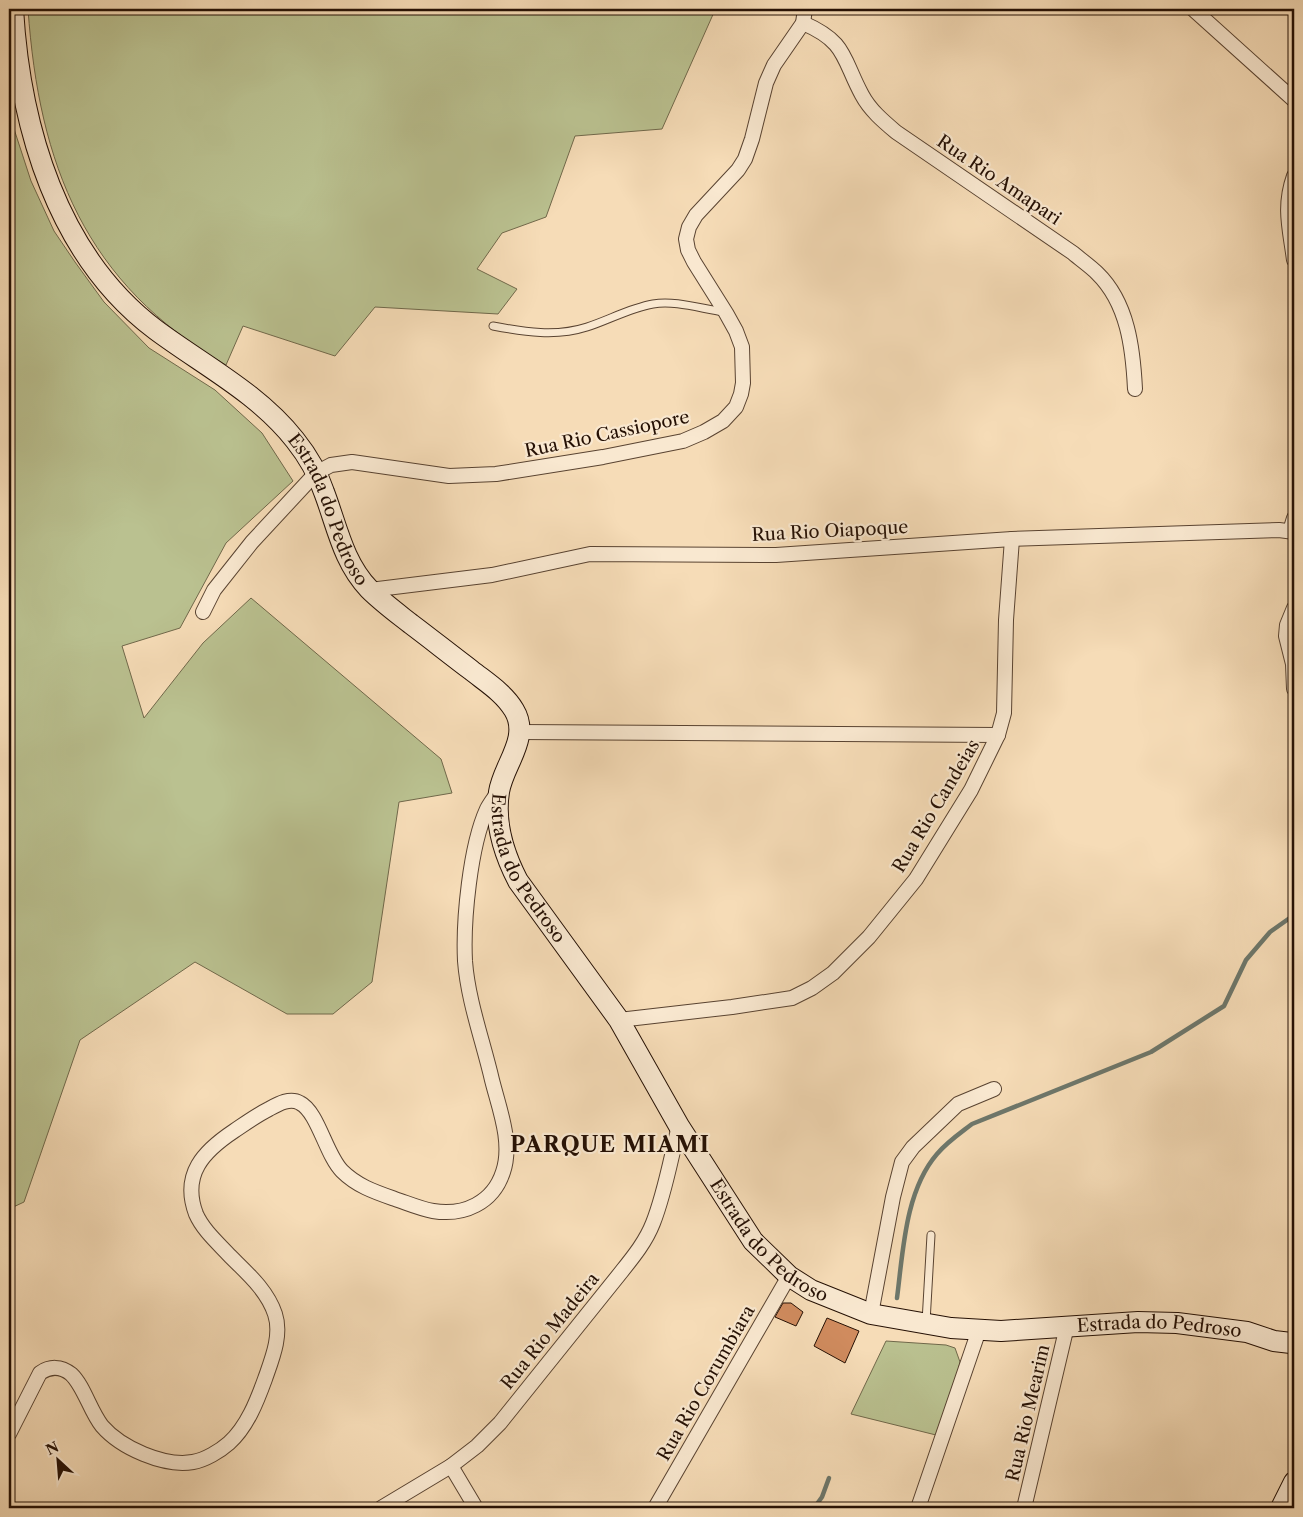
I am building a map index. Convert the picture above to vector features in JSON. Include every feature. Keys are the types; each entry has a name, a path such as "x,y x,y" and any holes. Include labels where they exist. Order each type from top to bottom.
{"main road":[{"name":"Estrada do Pedroso","path":"13,9 15,43 21,80 35,143 49,184 62,212 90,261 113,291 132,310 181,348 247,393 296,441 324,491 346,555 360,578 370,590 391,608 500,694 516,713 519,722 517,744 499,791 498,810 502,842 511,867 518,881 619,1020 679,1126 753,1241 772,1262 811,1290 870,1314 926,1324 1001,1331 1138,1322 1177,1323 1247,1332 1274,1341 1293,1343"},
{"path":"1281,1508 1294,1482"}],"street":[{"path":"803,23 805,9"},
{"path":"1193,9 1294,100"},
{"name":"Rua Rio Cassiopore","path":"203,612 214,590 252,542 316,474 331,465 352,462 449,476 496,474 603,457 690,438 723,421 736,406 741,394 743,374 742,347 726,313 688,250 686,239 688,227 696,215 738,170 745,159 766,83 774,65 803,23"},
{"name":"Rua Rio Amapari","path":"803,23 826,35 836,44 845,58 863,96 876,114 896,132 1073,253 1098,274 1115,297 1127,326 1133,358 1135,389"},
{"path":"1294,176 1287,204 1294,260"},
{"name":"Rua Rio Oiapoque","path":"370,590 492,575 590,554 776,554 1012,539 1264,531 1293,527"},
{"path":"998,735 1004,713 1006,620 1012,539"},
{"path":"1294,608 1287,625 1286,636 1293,664 1294,689"},
{"name":"Rua Rio Candeias","path":"519,732 998,735 971,790 916,879 870,937 832,973 812,988 792,998 619,1020"},
{"path":"9,1434 40,1373 45,1369 54,1367 70,1374 104,1428 135,1450 157,1459 195,1462 229,1443 243,1427 254,1406 274,1350 278,1332 276,1315 268,1298 259,1286 205,1229 197,1214 192,1186 198,1164 215,1144 260,1114 282,1102 293,1101 301,1103 310,1111 338,1168 354,1181 371,1191 433,1211 459,1212 480,1204 497,1188 504,1168 506,1147 502,1120 470,993 465,963 465,931 478,833 488,807 499,791"},
{"path":"870,1314 892,1197 902,1162 913,1147 958,1104 994,1089"},
{"name":"Rua Rio Madeira","path":"380,1508 451,1466 477,1446 500,1423 641,1247 653,1224 661,1199 679,1126"},
{"name":"Rua Rio Corumbiara","path":"655,1508 789,1276"},
{"name":"Rua Rio Mearim","path":"1024,1508 1067,1326"},
{"path":"918,1508 979,1330"},
{"path":"451,1466 476,1508"}],"lane":[{"path":"493,326 522,332 548,333 570,331 636,308 665,303 726,313"},
{"path":"926,1324 931,1236"}],"green space":[{"path":"28,9 715,10 662,129 575,136 546,217 502,233 477,269 517,289 498,314 375,307 335,356 243,326 226,365 177,333 137,297 104,258 78,215 58,169 44,119 34,66"},
{"path":"9,108 31,181 54,231 104,302 149,348 215,390 262,433 293,481 226,543 180,628 122,646 144,718 203,643 251,598 441,759 452,793 399,802 372,982 333,1014 287,1014 195,962 80,1040 24,1202 9,1209"},
{"path":"886,1341 946,1345 955,1348 960,1362 956,1380 936,1435 851,1414"}],"building":[{"path":"783,1303 791,1303 803,1312 796,1326 775,1317"},
{"path":"827,1318 859,1331 845,1363 814,1346"}],"waterway":[{"path":"897,1298 907,1223 918,1186 926,1169 937,1154 953,1138 972,1124 1151,1052 1224,1006 1246,960 1270,932 1294,915"},
{"path":"814,1508 822,1497 829,1478"}],"district":[{"name":"PARQUE MIAMI","path":"610,1144"}]}
